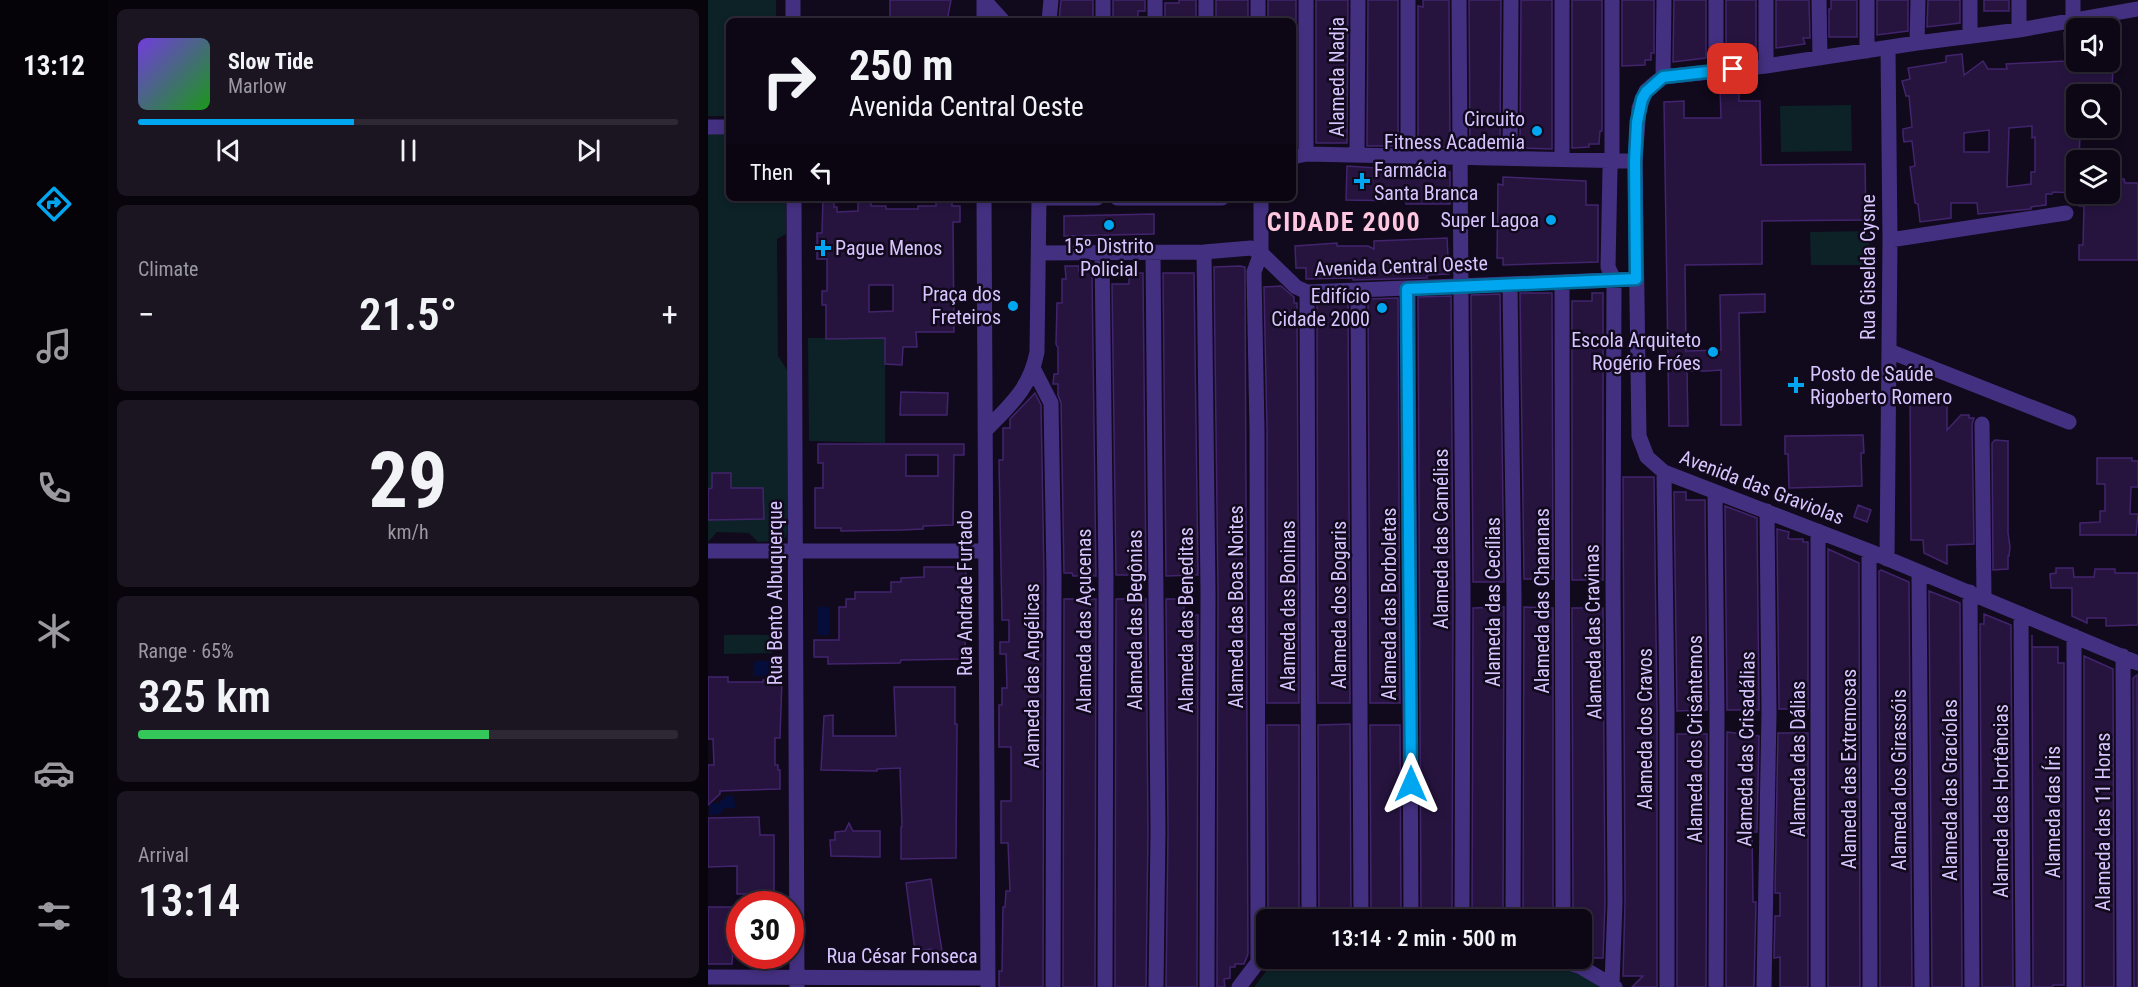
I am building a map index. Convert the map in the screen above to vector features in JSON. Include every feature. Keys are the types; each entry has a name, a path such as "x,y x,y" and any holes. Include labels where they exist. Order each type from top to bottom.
{"street":[{"path":"793,0 793,18"},
{"path":"984,0 984,18"},
{"path":"984,0 1000,18"},
{"path":"1049,18 1051,0"},
{"path":"1103,0 1103,18"},
{"path":"1155,0 1155,18"},
{"path":"1206,0 1206,18"},
{"path":"1257,0 1257,18"},
{"path":"1306,0 1300,155 1408,155 1635,161"},
{"name":"Alameda Nadja","path":"1357,155 1358,0"},
{"path":"1408,0 1408,155"},
{"name":"Alameda das Camélias","path":"1459,0 1463,594 1461,909"},
{"path":"1510,158 1511,0"},
{"path":"1562,0 1562,159"},
{"name":"Alameda das Cravinas","path":"1612,0 1612,160 1608,267 1614,280 1615,903 1613,985"},
{"path":"1664,0 1663,77 1766,66 2066,21"},
{"path":"1716,0 1716,71"},
{"path":"1766,0 1766,66"},
{"path":"1819,0 1820,58"},
{"path":"1867,51 1868,0"},
{"path":"1917,43 1918,0"},
{"path":"1970,0 1970,36"},
{"path":"2019,0 2019,30"},
{"path":"2073,0 2073,18"},
{"path":"2080,18 2121,6 2138,9"},
{"name":"Rua Giselda Cysne","path":"1887,559 1890,240 1888,48"},
{"name":"Avenida das Graviolas","path":"1663,77 1646,92 1639,108 1635,161 1638,436 1647,457 1664,472 1869,551 2138,663"},
{"path":"708,127 726,127"},
{"name":"Rua Bento Albuquerque","path":"794,201 797,982"},
{"name":"Rua Andrade Furtado","path":"984,201 988,982"},
{"path":"985,431 1023,391 1034,370 1037,352 1039,201"},
{"name":"Alameda das Boas Noites","path":"1258,909 1257,430 1254,272 1261,253 1261,201"},
{"path":"1890,240 2066,213"},
{"path":"1039,254 1204,252 1251,248 1261,253"},
{"name":"Alameda das Beneditas","path":"1204,252 1208,604 1207,987"},
{"name":"Alameda das Begônias","path":"1153,253 1158,819 1156,987"},
{"name":"Avenida Central Oeste","path":"1261,253 1296,287 1307,292 1636,279"},
{"name":"Alameda das Açucenas","path":"1102,254 1106,578 1105,987"},
{"name":"Alameda das Chananas","path":"1562,282 1563,909"},
{"name":"Alameda das Cecílias","path":"1510,284 1514,589 1513,909"},
{"name":"Alameda das Borboletas","path":"1407,289 1411,909"},
{"name":"Alameda dos Bogaris","path":"1358,290 1361,909"},
{"name":"Alameda das Boninas","path":"1307,292 1309,909"},
{"path":"1889,351 2069,422"},
{"name":"Alameda das Angélicas","path":"1034,370 1051,403 1053,987"},
{"path":"1982,424 1984,598"},
{"name":"Alameda dos Cravos","path":"1664,472 1667,987"},
{"name":"Alameda dos Crisântemos","path":"1715,492 1716,987"},
{"name":"Alameda das Crisadálias","path":"1764,987 1768,713 1767,511"},
{"name":"Alameda das Dálias","path":"1818,531 1818,987"},
{"path":"708,552 986,551"},
{"name":"Alameda das Extremosas","path":"1869,551 1870,987"},
{"name":"Alameda dos Girassóis","path":"1919,573 1922,987"},
{"name":"Alameda das Gracíolas","path":"1970,592 1972,987"},
{"name":"Alameda das Hortências","path":"2021,614 2023,987"},
{"name":"Alameda das Íris","path":"2074,636 2074,987"},
{"name":"Alameda das 11 Horas","path":"2123,656 2124,987"},
{"path":"1239,987 1256,965"},
{"path":"1583,969 1613,985"},
{"name":"Rua César Fonseca","path":"708,977 797,982 988,982"}],"green space":[{"path":"708,0 776,0 776,18 726,18 726,116 708,116"},
{"path":"1851,105 1852,151 1781,152 1780,106"},
{"path":"708,134 726,135 726,201 786,201 786,234 777,239 778,356 787,370 787,532 786,537 779,541 758,542 749,533 717,532 708,542"},
{"path":"1869,231 1869,265 1811,265 1810,232"},
{"path":"808,338 885,338 885,443 809,441"},
{"path":"724,635 772,635 772,653 724,654"},
{"path":"1268,969 1570,969 1600,987 1254,987"}],"shaded area":[{"path":"817,607 829,607 829,635 817,635"},
{"path":"755,661 778,661 781,665 781,675 753,676"},
{"path":"726,796 734,796 735,808 725,808 720,814 709,815 709,804 719,803"}],"building":[{"path":"890,0 951,0 948,18 890,18"},
{"path":"1061,0 1093,0 1093,18 1059,18"},
{"path":"1113,0 1145,0 1145,11 1138,11 1138,18 1113,18"},
{"path":"1179,0 1196,0 1196,18 1165,18 1165,3 1179,3"},
{"path":"1216,0 1248,0 1248,18 1216,18"},
{"path":"1268,0 1296,0 1296,18 1268,18"},
{"path":"1316,0 1348,0 1347,143 1316,143"},
{"path":"1368,0 1398,0 1398,146 1367,146"},
{"path":"1423,0 1449,0 1450,147 1418,147 1418,6 1423,7"},
{"path":"1469,0 1501,0 1500,146 1493,146 1493,148 1470,148"},
{"path":"1521,0 1552,0 1552,149 1520,148"},
{"path":"1572,0 1602,0 1602,131 1600,131 1599,144 1572,148"},
{"path":"1622,0 1654,0 1654,53 1651,53 1651,60 1645,60 1645,65 1622,66"},
{"path":"1674,0 1706,0 1706,58 1673,62"},
{"path":"1726,0 1756,0 1756,51 1726,55"},
{"path":"1776,0 1809,0 1810,38 1803,38 1805,44 1776,48"},
{"path":"1831,0 1857,0 1857,37 1829,37"},
{"path":"1877,0 1908,0 1908,31 1877,35"},
{"path":"1928,0 1960,0 1960,23 1927,27"},
{"path":"1984,0 2009,0 2009,11 1984,11"},
{"path":"2064,33 2066,33 2066,72 2113,72 2112,84 2066,84 2066,138 2080,138 2079,150 2066,150 2066,193 2046,194 2046,205 2031,207 2031,209 1978,214 1977,203 1951,203 1951,218 1920,222 1910,167 1915,166 1912,141 1904,142 1903,135 1903,129 1912,127 1909,96 1906,96 1902,81 1910,79 1908,68 1946,62 1946,56 1962,54 1964,75 1983,61 1988,69 2007,69 2006,64 2065,61","holes":["2032,126 2032,138 2035,137 2035,172 2031,172 2031,184 2007,187 2009,128","1989,130 1989,152 1964,152 1964,133"]},
{"path":"1720,88 1739,88 1739,101 1760,101 1761,165 1865,164 1866,220 1762,221 1762,264 1685,265 1686,351 1721,350 1720,295 1765,294 1765,312 1739,313 1741,425 1721,425 1721,370 1687,371 1688,426 1669,426 1664,102 1684,101 1684,118 1721,118"},
{"path":"1376,165 1447,167 1446,172 1450,172 1450,204 1346,200 1347,166 1376,168"},
{"path":"1503,177 1586,181 1586,205 1598,205 1598,262 1503,265 1503,258 1497,258 1498,184 1503,185"},
{"path":"2120,179 2124,179 2125,183 2138,183 2138,260 2079,260 2079,245 2083,245 2084,206 2079,206 2079,204 2120,204"},
{"path":"823,201 834,201 837,212 858,211 858,201 871,201 871,206 886,206 886,209 918,209 918,206 936,206 936,201 952,201 952,206 960,206 960,222 953,222 954,332 916,332 917,347 903,347 902,365 885,364 885,338 826,339 826,305 822,305 822,291 827,291 827,259 817,259 817,233 822,233","holes":["869,285 893,285 893,311 869,312"]},
{"name":"15º Distrito Policial","path":"1154,214 1154,234 1064,236 1064,216"},
{"path":"1447,238 1449,274 1427,275 1427,278 1306,279 1306,268 1296,268 1295,246 1337,243 1337,246 1368,246 1374,249 1374,241"},
{"path":"1065,266 1079,266 1079,271 1091,271 1092,274 1096,576 1073,576 1072,573 1064,573 1061,403 1058,384 1053,384 1054,374 1058,374 1057,303 1062,303 1062,279 1066,279"},
{"path":"1214,267 1245,267 1248,954 1244,964 1235,964 1235,967 1230,967 1230,978 1224,979 1225,987 1217,987 1218,592"},
{"path":"1143,273 1146,575 1116,575 1112,284 1129,284 1129,274"},
{"path":"1163,273 1194,273 1198,575 1166,576"},
{"path":"1281,286 1294,297 1294,303 1297,303 1299,703 1267,703 1267,430 1264,287"},
{"path":"1520,293 1552,293 1553,579 1524,579"},
{"path":"1592,293 1603,293 1603,580 1572,580 1572,301 1592,301"},
{"path":"1500,294 1504,582 1473,582 1471,295"},
{"path":"1451,296 1452,909 1421,909 1418,297"},
{"path":"1398,298 1400,703 1370,703 1368,299"},
{"path":"1348,300 1350,703 1318,703 1317,304"},
{"path":"901,392 948,393 947,415 900,415"},
{"path":"1933,392 1947,392 1947,430 1961,415 1974,418 1972,424 1974,544 1947,545 1947,564 1924,553 1923,540 1911,540 1910,397 1933,396"},
{"path":"1035,393 1041,405 1044,577 1043,987 999,987 999,971 1002,971 1003,907 1005,907 1006,891 1010,891 1008,843 1001,843 1001,801 1011,801 1011,747 999,747 999,705 1002,705 1002,688 1007,688 1006,654 1000,654 1000,642 1009,642 1009,620 1002,620 999,460 1003,460 1003,428 1010,428 1010,419"},
{"path":"1863,435 1862,486 1789,488 1785,436"},
{"path":"1995,440 2008,441 2010,547 2008,569 1993,570 1992,443"},
{"path":"818,444 964,444 964,455 954,455 953,525 923,526 923,529 901,530 841,531 841,528 815,528 815,488 823,488 823,463 818,463","holes":["906,455 938,455 938,476 906,476"]},
{"path":"2097,458 2132,458 2132,461 2138,461 2138,487 2131,487 2130,514 2138,514 2136,535 2080,535 2080,523 2100,522 2100,511 2105,511 2105,484 2097,484"},
{"path":"712,473 731,473 731,488 763,488 764,519 708,520 708,489 712,488"},
{"path":"1623,477 1654,477 1657,987 1632,987 1643,976 1623,976 1625,903"},
{"path":"1674,492 1686,492 1686,500 1705,500 1707,710 1677,711"},
{"path":"1858,505 1871,510 1867,522 1854,517"},
{"path":"1725,506 1757,518 1759,710 1727,710"},
{"path":"1777,529 1789,532 1788,538 1790,539 1803,539 1803,542 1808,542 1808,709 1779,709"},
{"path":"1828,549 1859,563 1860,987 1828,987"},
{"path":"924,567 966,567 965,659 828,664 828,657 814,657 814,640 839,640 839,607 846,607 846,599 855,599 855,592 891,592 891,582 901,582 901,578 924,577"},
{"path":"2056,568 2073,568 2074,577 2094,577 2095,569 2115,569 2115,573 2138,573 2138,625 2106,626 2106,618 2087,618 2087,623 2072,616 2072,588 2051,588 2050,574 2056,573"},
{"path":"1879,571 1909,582 1912,987 1880,987"},
{"path":"1929,591 1960,603 1962,987 1932,987"},
{"path":"1064,599 1096,599 1095,987 1063,987"},
{"path":"1116,599 1146,599 1148,831 1146,987 1115,987"},
{"path":"1166,599 1184,599 1184,615 1198,615 1197,987 1166,987 1168,831"},
{"path":"1504,607 1503,909 1472,909 1473,608"},
{"path":"1524,607 1553,608 1553,909 1523,909"},
{"path":"1572,608 1603,608 1605,903 1603,958 1593,958 1592,955 1592,909 1573,909"},
{"path":"1984,614 2011,625 2013,987 1982,987 1980,624 1984,624"},
{"path":"2032,647 2058,647 2058,663 2064,663 2064,985 2053,985 2053,987 2033,987"},
{"path":"2084,656 2113,669 2114,987 2084,987"},
{"path":"2137,675 2138,987 2134,987 2133,678"},
{"path":"708,677 728,677 728,682 763,682 763,680 782,679 780,738 775,738 775,765 778,765 778,770 780,770 780,789 720,791 720,794 708,805 708,765 714,765 713,739 708,739"},
{"path":"894,687 955,687 956,858 901,859 900,768 877,769 877,771 821,770 824,716 833,715 833,736 896,736"},
{"path":"1350,724 1351,909 1319,909 1318,725"},
{"path":"1267,725 1299,725 1299,909 1268,909"},
{"path":"1370,725 1400,725 1401,909 1371,909"},
{"path":"1727,732 1759,736 1757,832 1752,832 1753,902 1756,902 1754,987 1726,987"},
{"path":"1778,733 1808,733 1808,987 1780,987 1780,957 1774,958 1775,916 1780,916 1780,893 1775,893"},
{"path":"1677,734 1707,734 1706,987 1677,987"},
{"path":"759,817 760,835 774,835 774,891 737,891 737,866 708,867 708,818"},
{"path":"849,823 853,831 880,831 880,857 831,856 830,840 835,840 835,832 845,831"},
{"path":"931,879 944,963 933,963 932,949 915,951 906,883"},
{"path":"708,907 726,907 726,964 708,964"}],"place":[{"name":"Circuito Fitness Academia","path":"1537,131"},
{"name":"Farmácia Santa Branca","path":"1362,181"},
{"name":"Super Lagoa","path":"1551,220"},
{"name":"15º Distrito Policial","path":"1109,225"},
{"name":"Pague Menos","path":"823,248"},
{"name":"Praça dos Freteiros","path":"1013,306"},
{"name":"Edifício Cidade 2000","path":"1382,308"},
{"name":"Escola Arquiteto Rogério Fróes","path":"1713,352"},
{"name":"Posto de Saúde Rigoberto Romero","path":"1796,385"}],"district":[{"name":"CIDADE 2000","path":"1344,222"}],"route":[{"path":"1411,784 1407,289 1636,279 1635,161 1637,122 1642,99 1646,92 1663,77 1733,69"}]}
